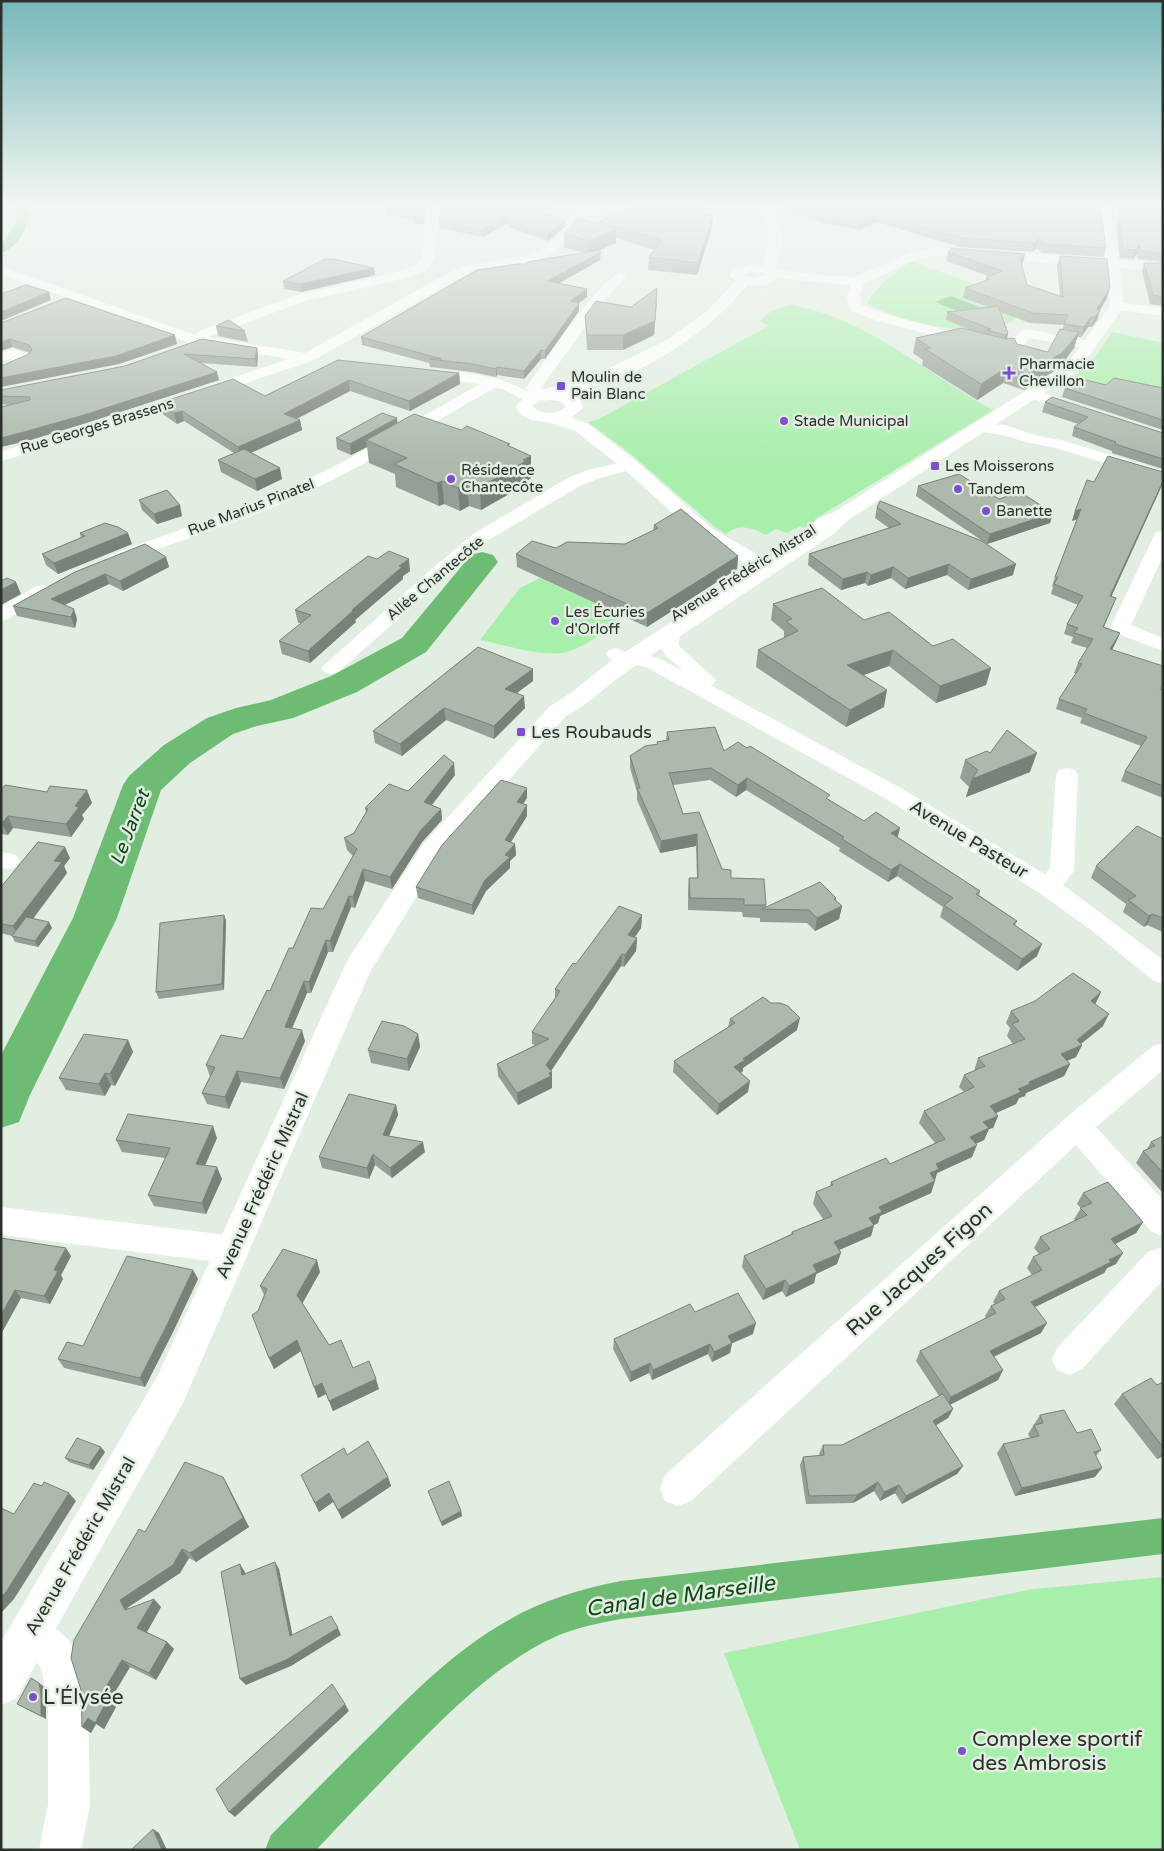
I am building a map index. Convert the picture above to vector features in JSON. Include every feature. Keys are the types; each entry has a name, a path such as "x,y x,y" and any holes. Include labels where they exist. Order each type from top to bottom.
{"main road":[{"path":"735,291 728,301 678,340 603,378 584,385 559,390 540,397 524,406 529,413 550,417 580,427 630,464 708,534 772,560"},
{"path":"550,417 564,415 574,407 691,344 725,320 752,291"},
{"path":"1116,291 1117,306"},
{"name":"Avenue Frédéric Mistral","path":"1,1684 170,1390 234,1250 357,969 432,849 501,770 558,711 577,701 631,651 772,560 828,530 841,516 993,424 1018,415 1032,394 1066,372 1090,345 1117,306"},
{"path":"540,397 565,397 574,407 580,427"},
{"name":"Avenue Frédéric Mistral","path":"631,651 671,633 772,560"}],"street":[{"path":"63,291 199,340 333,363"},
{"path":"180,350 199,340 301,298 330,291"},
{"name":"Rue Georges Brassens","path":"1,456 78,434 307,358 425,291"},
{"path":"540,397 533,388 605,291"},
{"path":"854,291 854,305 856,308 883,318 1003,349 1015,346 1027,333 1090,345"},
{"path":"58,304 76,296"},
{"path":"1117,306 1163,312"},
{"path":"416,372 467,377 508,386 540,397"},
{"name":"Rue Marius Pinatel","path":"98,566 297,491 364,457 492,383"},
{"path":"1032,394 1097,416"},
{"path":"1018,415 1035,429 1059,444"},
{"path":"993,424 1035,429"},
{"path":"993,424 1032,439 1059,444 1163,476"},
{"name":"Allée Chantecôte","path":"331,668 481,537 572,483 630,464"},
{"path":"1163,536 1120,628 1163,645"},
{"path":"1,615 56,585"},
{"name":"Avenue Pasteur","path":"671,633 668,644 673,652 719,690 763,721"},
{"name":"Avenue Pasteur","path":"631,651 719,690"},
{"name":"Avenue Pasteur","path":"631,651 639,659 653,663 733,707 763,721 891,792 1047,886 1100,924 1163,974"},
{"path":"1047,886 1062,871 1067,775"},
{"name":"Rue Jacques Figon","path":"678,1488 1077,1126 1163,1054"},
{"path":"1077,1126 1163,1222"},
{"path":"1,1221 234,1250"},
{"path":"1069,1358 1159,1262 1163,1261"},
{"path":"31,1633 56,1655 68,1697 69,1805 60,1850"}],"shaded area":[{"path":"875,291 992,291 1015,318 1014,321 982,333 929,325 901,318 867,303"},
{"path":"951,296 989,311 973,317 935,302"},
{"name":"Stade Municipal","path":"790,305 818,311 845,321 895,348 968,396 993,410 815,519 804,528 800,526 787,533 776,529 766,535 756,530 741,528 726,534 716,528 632,455 588,422 599,419 768,326 760,321 771,311"},
{"path":"1112,332 1163,343 1163,397 1073,377 1090,364"},
{"name":"Les Écuries d'Orloff","path":"540,578 621,615 585,644 560,653 530,651 480,640 520,588"},
{"name":"Complexe sportif des Ambrosis","path":"1163,1577 1163,1850 800,1850 724,1653 1033,1589"}],"building":[{"path":"8,291 49,292 1,312 1,294"},
{"path":"440,291 584,291 570,301 579,303 545,351 541,350 524,371 497,367 496,369 429,359 442,359 361,337"},
{"path":"652,291 657,291 655,321 623,335 587,335 585,316 596,301 631,307"},
{"path":"974,291 1046,291 1063,297 1063,291 1108,291 1097,309 1100,310 1095,317 1091,317 1084,327 1064,324 1068,315 1033,313"},
{"path":"1152,291 1163,291 1163,297 1153,295"},
{"path":"66,298 175,335 116,356 1,378 1,366 29,354 32,349 29,345 10,339 1,342 1,323"},
{"path":"998,306 1008,333 1005,335 986,330 991,329 947,312"},
{"path":"229,320 245,331 216,326"},
{"path":"962,328 1006,339 1014,338 1017,344 1048,352 1060,329 1079,332 1063,352 1028,374 1007,367 981,384 925,349 931,348 916,338"},
{"path":"202,339 257,348 255,359 184,354 217,372 84,415 1,438 1,407 30,400 30,397 1,396 1,390 125,366"},
{"path":"338,360 459,373 409,401 349,380 284,414 300,420 238,447 182,411 174,413 159,403 233,379 265,396"},
{"path":"1078,378 1106,385 1114,378 1163,388 1163,420 1065,388"},
{"path":"1052,397 1163,433 1163,459 1115,444 1116,442 1074,427 1088,417 1045,402"},
{"path":"382,413 397,418 350,444 336,438"},
{"path":"414,414 461,430 467,426 510,444 507,445 531,456 523,460 526,461 480,487 467,483 458,488 442,481 437,483 394,464 407,458 366,440"},
{"path":"244,449 280,468 255,479 218,460"},
{"path":"1108,456 1163,472 1163,481 1110,596 1116,598 1103,627 1120,633 1110,649 1163,666 1163,683 1160,689 1163,690 1163,786 1125,771 1147,737 1084,713 1087,709 1059,699 1082,664 1078,663 1093,639 1074,633 1078,628 1067,624 1083,596 1054,584 1058,577 1055,577 1081,509 1075,511 1087,480 1094,482"},
{"path":"959,474 999,499 1020,492 1053,513 990,534 918,486"},
{"path":"167,490 180,505 154,514 139,500"},
{"path":"880,501 982,541 1016,564 971,579 949,564 908,578 893,567 871,575 867,572 843,579 809,554 901,524 877,507"},
{"path":"681,509 738,556 647,613 516,554 532,541 556,548 567,542 625,544 658,528 654,525"},
{"path":"105,523 118,527 128,533 54,563 42,554 85,536 80,533"},
{"path":"145,544 166,557 120,581 105,574 51,599 74,609 71,617 13,606 75,572"},
{"path":"389,551 409,559 399,566 402,567 308,651 279,641 311,615 295,610 368,556 377,559"},
{"path":"7,578 16,582 1,590 1,581"},
{"path":"822,588 864,620 889,612 933,646 953,639 991,668 940,686 893,650 847,665 887,690 850,710 758,650 798,631 786,621 792,619 773,604"},
{"path":"478,647 533,669 505,689 524,696 494,726 444,708 400,744 373,731"},
{"path":"715,727 724,751 738,742 747,748 750,746 830,795 826,798 864,821 876,812 900,828 891,833 980,891 976,894 1017,921 1013,924 1042,944 1022,959 944,905 953,898 900,864 891,870 842,839 844,837 747,778 738,785 711,768 669,773 683,814 699,812 722,869 731,870 731,878 764,879 766,905 744,905 744,899 690,898 689,878 698,878 697,834 661,841 637,788 640,788 630,756 645,746 669,740 667,732"},
{"path":"1007,730 1037,753 972,779 978,770 965,760 987,751 990,753"},
{"path":"444,755 454,763 424,802 441,809 421,830 390,877 363,869 353,897 349,896 330,941 326,940 309,982 304,981 285,1027 302,1030 280,1078 237,1071 225,1097 202,1093 215,1067 206,1065 221,1035 243,1039 267,990 270,991 289,948 293,948 311,908 323,909 357,849 344,838 354,833 368,809 365,808 389,784 408,791"},
{"path":"501,780 527,788 517,802 527,805 505,840 515,844 505,855 510,857 485,880 472,905 416,887 442,845"},
{"path":"5,785 47,792 50,786 87,790 75,806 79,807 66,824 8,816 1,823 1,790"},
{"path":"1137,826 1163,839 1163,918 1152,914 1149,916 1128,900 1136,896 1096,866"},
{"path":"38,842 65,847 54,861 62,862 13,926 1,924 1,887"},
{"path":"820,882 842,906 817,918 809,910 762,909"},
{"path":"619,906 642,915 628,935 637,938 625,955 622,954 546,1065 552,1072 549,1073 551,1076 517,1093 497,1064 549,1039 532,1032 560,991 555,989 573,963 576,964"},
{"path":"224,915 222,984 156,992 160,923"},
{"path":"26,917 49,922 35,941 12,936"},
{"path":"1073,973 1101,992 1091,1001 1109,1014 1077,1040 1082,1045 1061,1054 1070,1064 1029,1082 1030,1084 1018,1089 1021,1092 990,1106 998,1116 983,1122 989,1128 970,1137 977,1145 936,1164 939,1169 930,1173 935,1181 879,1207 882,1212 869,1218 874,1225 834,1242 841,1253 813,1265 817,1272 789,1286 785,1280 766,1289 744,1256 793,1234 792,1232 832,1216 816,1192 833,1185 831,1182 886,1158 890,1164 945,1139 924,1111 974,1087 964,1075 985,1066 978,1058 1025,1039 1012,1024 1019,1021 1011,1011 1035,1001"},
{"path":"763,997 771,1003 780,1003 788,1006 800,1018 734,1067 750,1081 719,1104 674,1061 735,1023 730,1019"},
{"path":"382,1021 404,1026 418,1034 407,1059 368,1050"},
{"path":"84,1034 128,1040 110,1074 105,1073 99,1084 59,1078"},
{"path":"349,1094 396,1105 383,1135 423,1142 390,1168 373,1154 367,1168 319,1157"},
{"path":"128,1114 213,1126 196,1164 217,1167 202,1203 148,1195 170,1148 116,1140"},
{"path":"1163,1136 1163,1173 1143,1151 1155,1146 1151,1142"},
{"path":"1108,1182 1143,1222 1111,1239 1123,1253 1109,1260 1111,1262 1031,1302 1047,1323 990,1351 1003,1370 951,1397 920,1351 996,1313 991,1306 1005,1299 999,1291 1042,1270 1033,1257 1050,1249 1040,1237 1087,1215 1080,1208 1092,1203 1083,1193"},
{"path":"1,1238 66,1248 54,1270 58,1271 44,1296 15,1290 1,1315"},
{"path":"283,1249 317,1260 297,1295 329,1345 341,1340 353,1368 369,1361 376,1379 329,1401 322,1383 314,1387 297,1340 269,1358 252,1315 258,1311 267,1289 260,1286"},
{"path":"127,1256 193,1270 140,1378 58,1359 67,1342 83,1346"},
{"path":"738,1293 756,1323 728,1336 732,1343 714,1352 710,1344 653,1370 650,1363 631,1372 614,1339 690,1304 695,1312"},
{"path":"1151,1378 1157,1385 1163,1382 1163,1447 1122,1394"},
{"path":"943,1394 953,1409 933,1421 963,1466 906,1496 899,1485 884,1492 878,1482 857,1495 809,1496 803,1457 824,1455 823,1445 842,1445"},
{"path":"1064,1410 1077,1433 1091,1429 1101,1450 1094,1452 1102,1468 1022,1488 1003,1444 1039,1436 1034,1425 1043,1423 1040,1415"},
{"path":"77,1438 101,1447 89,1465 65,1458"},
{"path":"368,1441 388,1477 338,1510 329,1493 315,1503 301,1475 344,1448 347,1455"},
{"path":"185,1462 223,1477 243,1518 190,1553 182,1549 173,1565 120,1600 125,1610 154,1599 137,1628 167,1642 149,1673 122,1660 100,1697 107,1701 95,1723 88,1718 82,1727 81,1690 71,1658 74,1640 139,1529 145,1532"},
{"path":"449,1481 461,1511 441,1522 428,1491"},
{"path":"44,1482 69,1493 1,1597 1,1508 14,1514 34,1483 42,1486"},
{"path":"275,1562 290,1636 331,1616 338,1628 286,1660 240,1679 221,1572 240,1564 242,1575"},
{"path":"31,1678 39,1683 41,1716 17,1704"},
{"path":"332,1684 345,1704 229,1812 216,1789"},
{"path":"153,1829 162,1850 131,1850"}],"waterway":[{"name":"Le Jarret","path":"1,1107 5,1095 95,918 143,785 177,754 220,726 249,716 280,710 344,684 414,645 482,562"},
{"name":"Canal de Marseille","path":"286,1850 412,1721 464,1674 492,1652 521,1634 551,1619 585,1607 621,1600 1163,1536"}],"place":[{"name":"Pharmacie Chevillon","path":"1009,373"},
{"name":"Moulin de Pain Blanc","path":"561,386"},
{"name":"Stade Municipal","path":"784,421"},
{"name":"Les Moisserons","path":"935,466"},
{"name":"Résidence Chantecôte","path":"451,479"},
{"name":"Tandem","path":"958,489"},
{"name":"Banette","path":"986,511"},
{"name":"Les Écuries d'Orloff","path":"555,621"},
{"name":"Les Roubauds","path":"521,732"},
{"name":"L'Élysée","path":"33,1697"},
{"name":"Complexe sportif des Ambrosis","path":"962,1751"}]}
